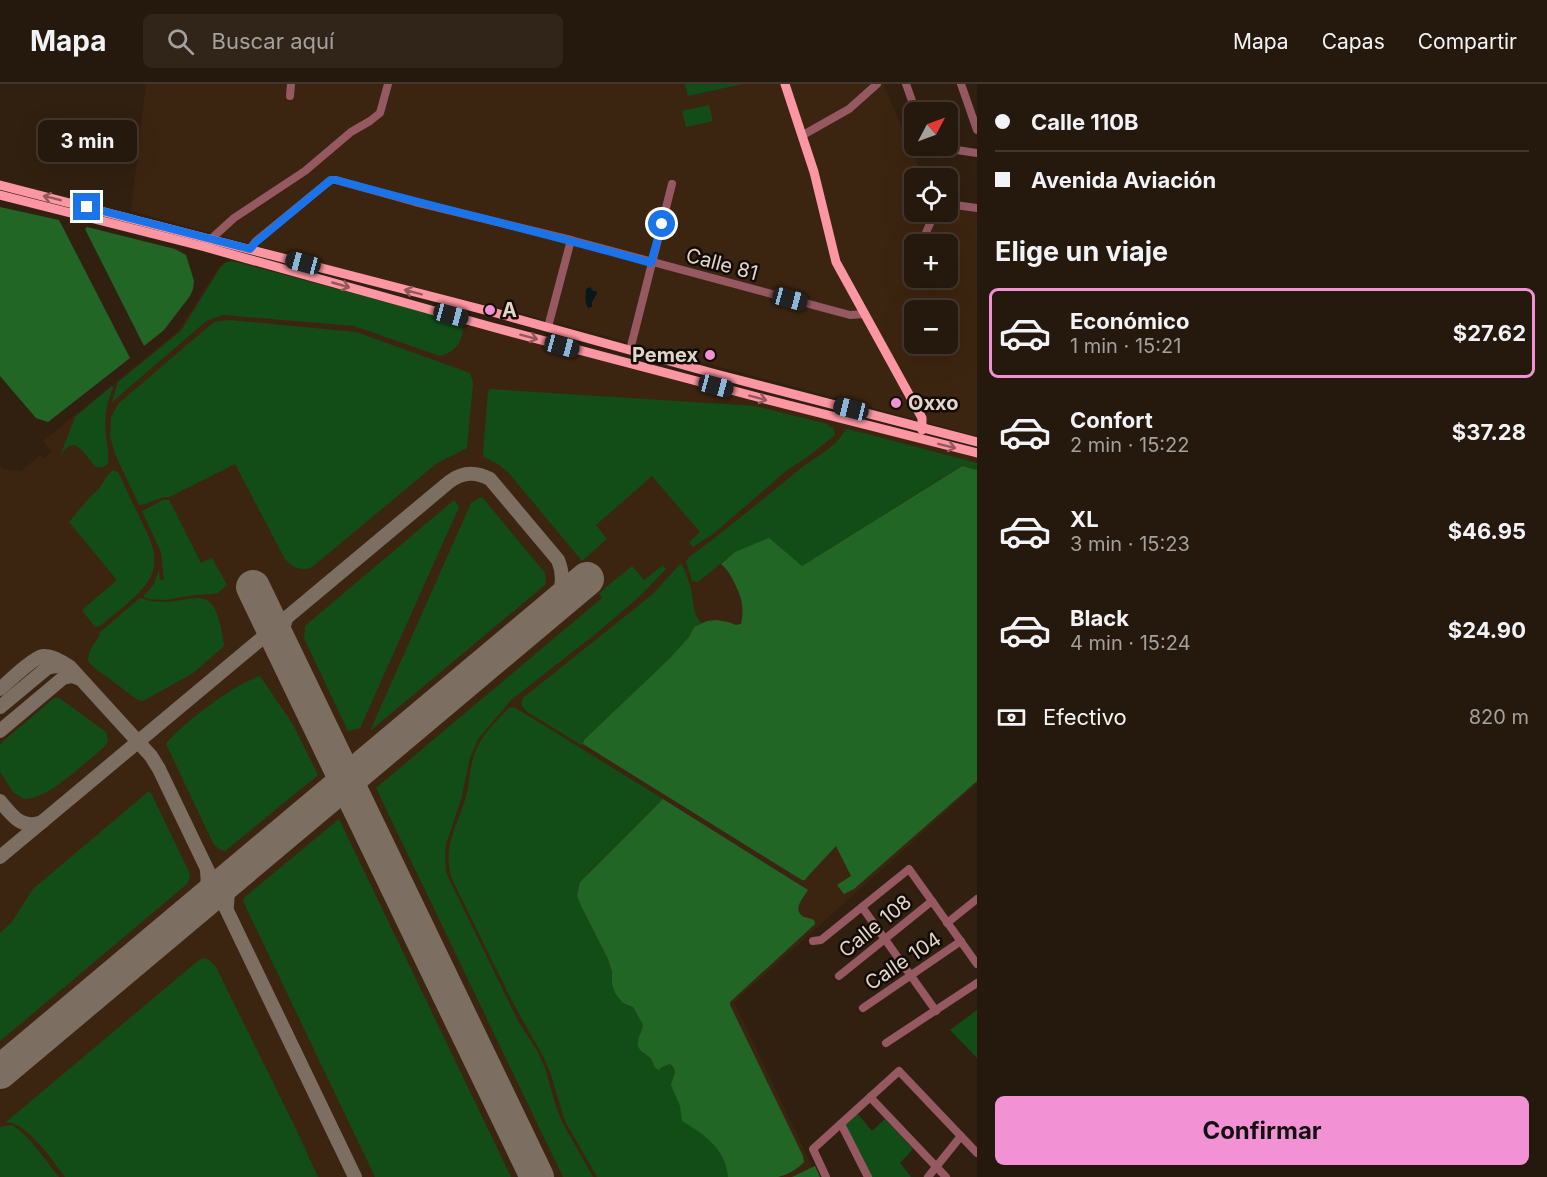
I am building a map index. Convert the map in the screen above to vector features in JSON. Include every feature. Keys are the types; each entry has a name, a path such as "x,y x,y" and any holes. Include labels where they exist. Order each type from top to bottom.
{"main road":[{"path":"785,84 817,182 836,262 921,418 923,427 920,440"},
{"path":"0,185 208,243 492,327 977,453"},
{"path":"0,195 208,243"},
{"path":"224,248 250,249 977,442"}],"street":[{"path":"290,96 291,84"},
{"path":"208,243 234,218 305,171 351,132 370,122 380,113 388,84"},
{"path":"803,135 849,109 877,84"},
{"path":"906,84 912,102"},
{"path":"960,84 977,130"},
{"path":"958,150 977,153"},
{"name":"Calle 81","path":"250,249 327,183 336,180 850,315 865,314"},
{"path":"630,350 672,184"},
{"path":"958,205 977,208"},
{"path":"224,248 225,232 247,210"},
{"path":"548,327 571,240"},
{"path":"813,941 821,940 909,869 977,964"},
{"path":"947,923 977,899"},
{"name":"Calle 108","path":"839,976 932,901"},
{"path":"861,907 936,1011"},
{"name":"Calle 104","path":"863,1008 961,942"},
{"path":"886,1044 977,983"},
{"path":"826,1177 813,1149 899,1071 977,1153"},
{"path":"870,1097 946,1177"},
{"path":"841,1124 868,1177"},
{"path":"928,1177 961,1136"}],"shaded area":[{"path":"146,84 883,84 904,132 904,156 914,156 920,168 904,168 904,222 958,222 958,201 977,208 977,436 509,310 388,282 131,211"},
{"path":"232,260 977,458 977,784 734,1002 817,1177 0,1177 0,465 3,469 21,471 40,455 44,458 51,451 43,441 175,334 219,267"},
{"path":"590,287 597,293 592,307 588,308 586,289"}],"green space":[{"path":"685,84 742,84 688,96"},
{"path":"709,105 713,121 686,127 682,111"},
{"path":"0,207 59,220 130,358 48,422 36,418 0,376"},
{"path":"87,227 175,249 186,255 194,281 190,296 164,330 144,346 85,229"},
{"path":"233,261 462,323 461,340 451,352 440,356 354,326 224,315 208,320 112,402 118,382 181,331 220,268 225,263"},
{"path":"229,320 356,332 470,373 473,383 467,448 437,463 312,567 304,569 297,568 285,559 235,464 169,497 139,505 115,454 110,436 111,417 118,404 214,322"},
{"path":"112,386 105,417 108,464 96,467 78,447 73,445 64,450 59,459 75,417"},
{"path":"490,389 755,406 827,424 834,429 835,435 786,471 713,534 693,547 689,542 700,532 652,476 596,525 607,539 582,561 508,472 484,457"},
{"path":"848,429 977,463 977,470 961,466 802,566 735,552 698,582 692,581 686,562 688,558 831,447"},
{"path":"962,466 977,470 977,781 854,889 844,894 837,885 851,876 836,846 805,880 802,880 583,744 584,740 670,658 689,637 694,627 716,620 741,624 743,612 740,596 731,576 721,564 735,552 769,538 802,566"},
{"path":"113,470 118,472 145,529 152,545 154,562 146,585 127,604 100,626 95,627 82,610 117,580 69,522"},
{"path":"482,497 545,573 546,584 370,731 471,503"},
{"path":"163,500 169,500 201,563 212,558 227,585 218,593 165,600 143,597 154,584 159,570 160,580 164,580 161,552 142,511"},
{"path":"454,500 459,507 360,728 348,731 304,638 305,626"},
{"path":"680,564 689,582 694,610 702,623 694,627 689,637 670,658 584,740 583,744 581,745 526,711 521,704 523,698 653,594"},
{"path":"663,565 666,569 639,597 511,700 478,739 470,758 461,800 446,844 446,872 518,1021 538,1052 563,1124 593,1177 563,1177 376,788 602,598 599,593 632,566 644,580"},
{"path":"140,598 157,602 197,598 206,600 214,607 220,621 224,646 193,673 143,701 138,700 88,661 99,633"},
{"path":"260,676 292,723 318,775 225,851 213,843 166,744 175,733 211,704 249,680"},
{"path":"54,698 59,698 106,732 108,741 87,762 55,787 33,798 24,799 13,792 0,772 0,744"},
{"path":"514,707 663,799 588,873 582,908 608,959 612,978 623,1003 633,1007 643,1025 639,1039 642,1052 662,1067 670,1064 675,1072 673,1085 683,1120 713,1143 723,1158 728,1177 597,1177 565,1121 543,1056 512,1001 452,879 449,867 450,845 467,793 475,753 492,726 509,708"},
{"path":"148,792 151,793 189,872 187,884 0,1041 0,933 12,922 33,889"},
{"path":"663,799 808,890 798,907 800,914 814,920 815,924 730,1002 803,1156 802,1165 778,1177 728,1177 723,1158 718,1150 706,1137 682,1121 680,1106 671,1085 675,1072 673,1067 670,1064 658,1070 651,1059 639,1049 638,1041 643,1025 633,1007 623,1003 615,993 608,959 577,896 580,882"},
{"path":"339,819 511,1177 375,1177 243,901"},
{"path":"203,958 216,967 318,1177 65,1177 31,1136 15,1124 6,1122"},
{"path":"977,1010 977,1058 950,1030"},
{"path":"857,1113 872,1131 885,1119 913,1149 900,1163 911,1177 871,1177 845,1124"},
{"path":"12,1125 32,1142 59,1177 0,1177 0,1127"},
{"path":"815,1166 820,1177 792,1177"}],"taxiway":[{"path":"0,857 459,476 474,474 490,479 558,560 562,574 561,587 549,611"},
{"path":"284,652 282,632 286,619"},
{"path":"0,689 39,657 57,659 70,667 151,756 355,1177"},
{"path":"0,707 47,668 66,667"},
{"path":"0,731 63,678 72,676 80,679"},
{"path":"0,801 13,816 23,823 42,822"},
{"path":"197,906 206,890 207,872"},
{"path":"227,906 228,890 235,875"}],"runway":[{"path":"0,1072 587,579"},
{"path":"253,587 537,1177"}],"place":[{"name":"A","path":"490,310"},
{"name":"Pemex","path":"710,355"},
{"name":"Oxxo","path":"896,403"}],"route":[{"path":"87,207 250,249 327,183 336,180 571,240 651,263 662,224"}]}
